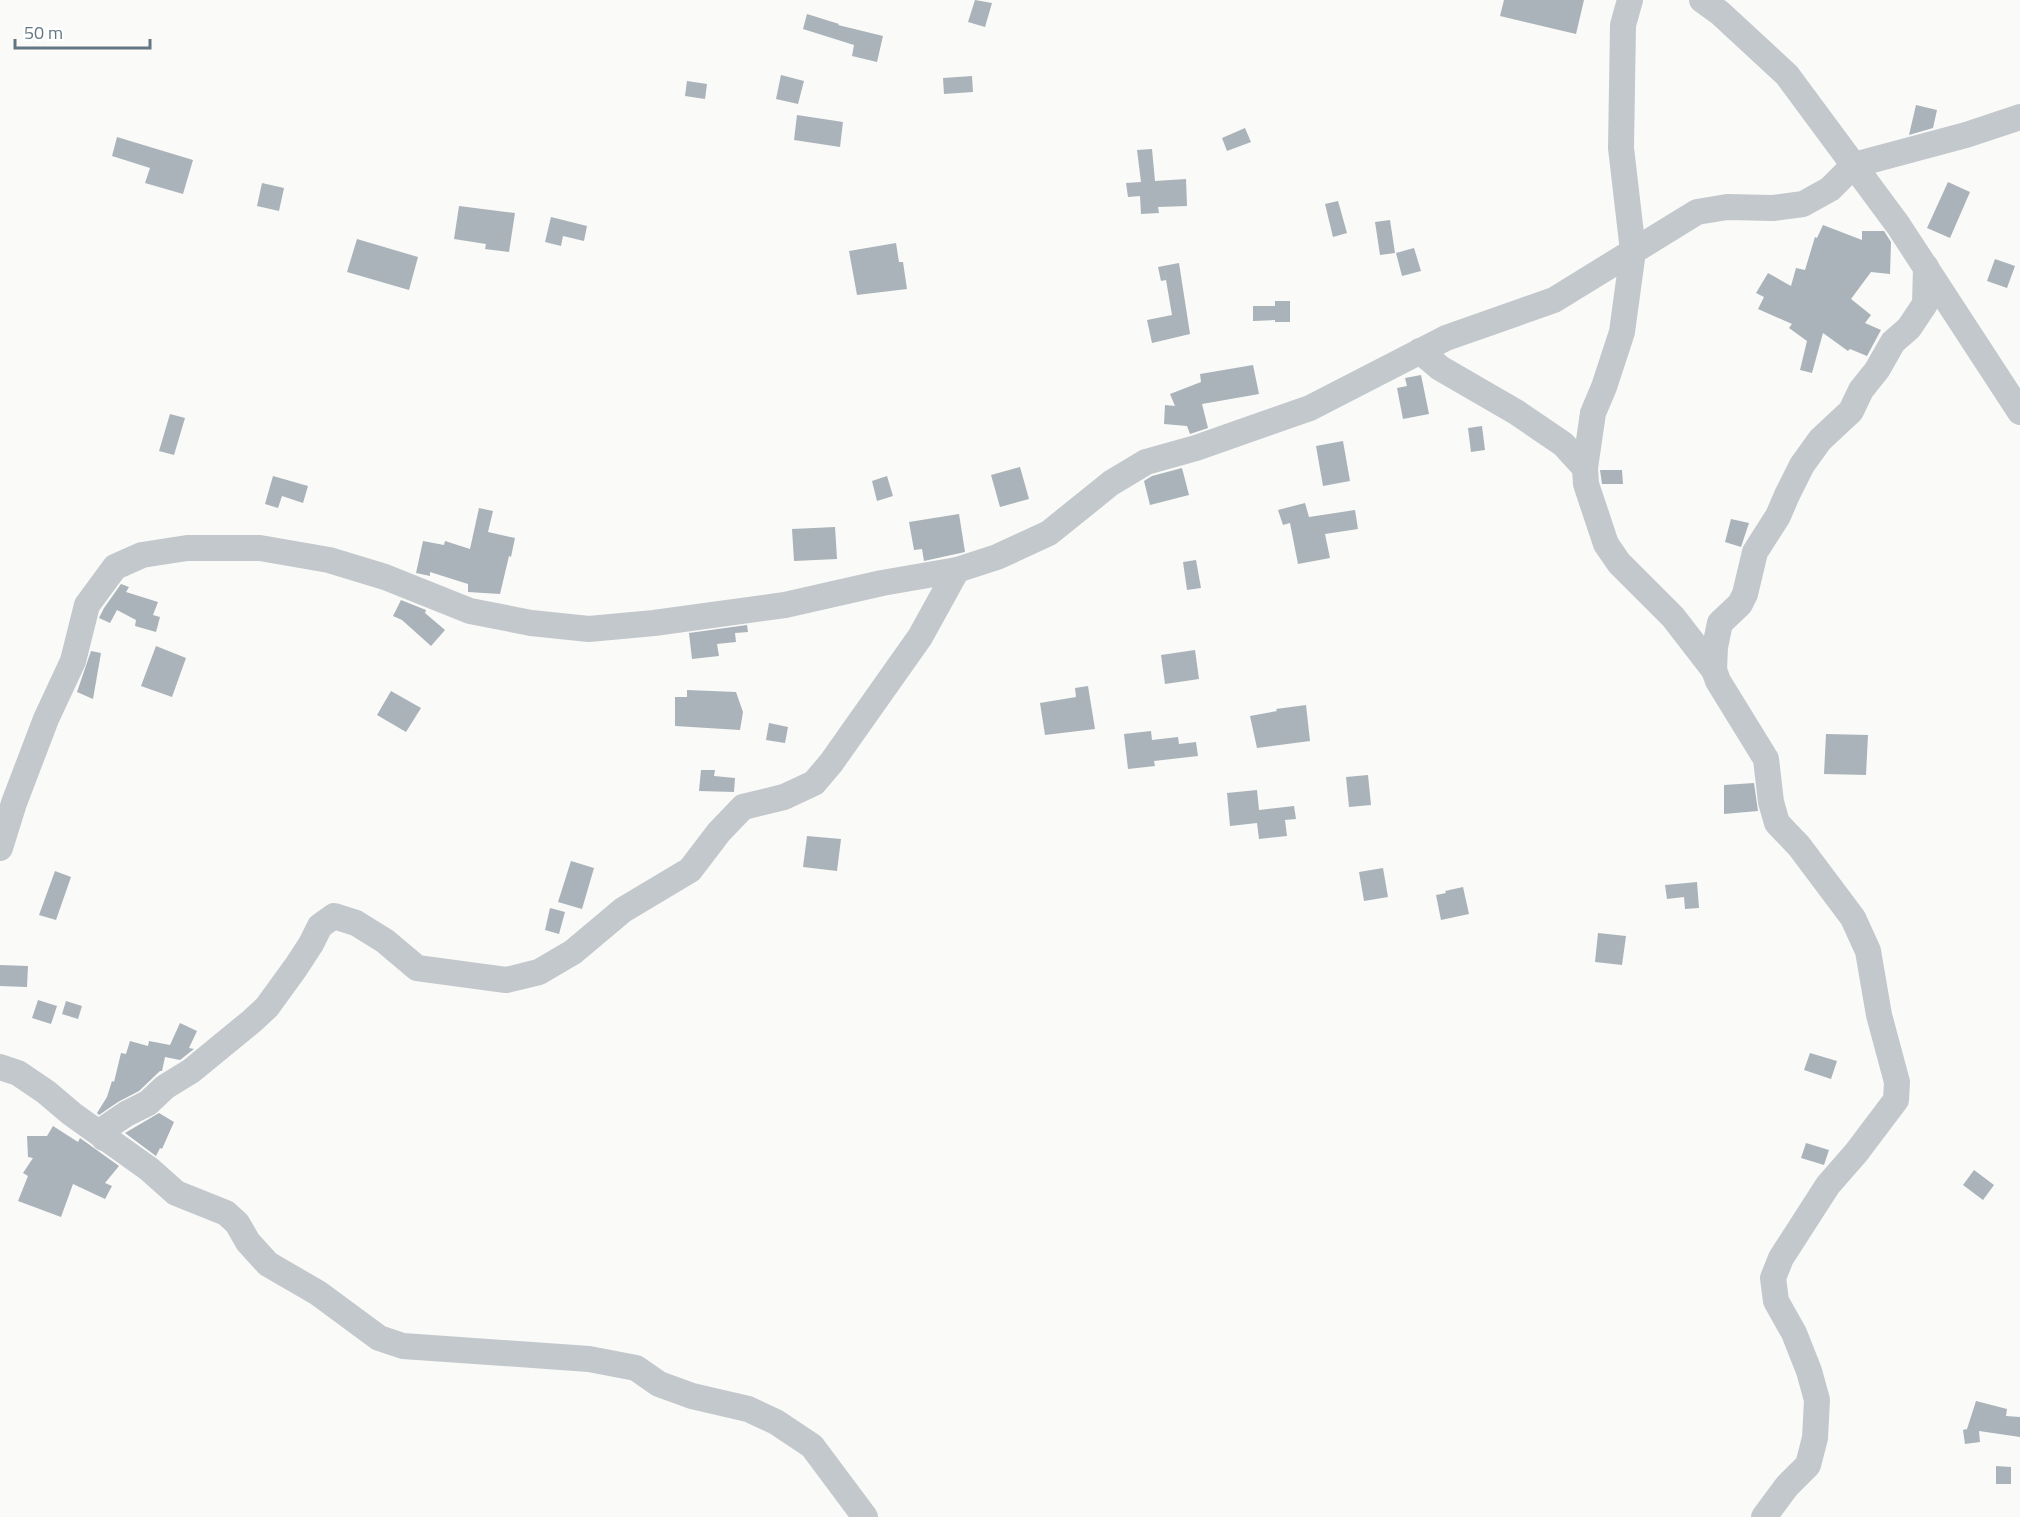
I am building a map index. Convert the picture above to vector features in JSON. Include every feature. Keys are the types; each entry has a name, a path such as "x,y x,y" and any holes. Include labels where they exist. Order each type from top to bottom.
{"street":[{"path":"1630,0 1623,25 1621,148 1633,251 1622,332 1593,413 1585,468 1586,484 1606,544 1619,563 1673,617 1714,670 1718,681 1766,759 1777,823 1799,846 1853,918 1869,951 1879,1015 1897,1082 1896,1100 1856,1153 1828,1185 1781,1258 1773,1278 1776,1301 1794,1333 1809,1371 1817,1400 1815,1438 1808,1465 1787,1486 1764,1517"},
{"path":"1702,0 1720,13 1787,75 1898,225 2020,412"},
{"path":"0,848 14,803 46,718 73,661 87,605 115,567 142,555 187,548 260,549 329,560 385,577 470,611 531,623 589,629 654,623 784,605 882,583 957,570 997,557 1049,533 1111,483 1146,462 1196,448 1310,408 1446,338 1554,300 1697,212 1727,207 1773,208 1803,204 1830,189 1854,165 1966,135 2020,117"},
{"path":"1714,670 1715,647 1720,623 1740,604 1745,594 1755,552 1778,516 1802,465 1820,440 1851,411 1861,390 1877,370 1893,342 1909,328 1924,304 1926,267"},
{"path":"1420,351 1440,368 1516,412 1563,444 1585,468"},
{"path":"104,1138 104,1129 148,1103 267,1006 311,944 320,926 334,916 356,923 385,941 417,968 454,974 506,980 539,972 573,952 623,910 690,870 719,832 743,807 784,797 814,783 831,763 920,637 957,570"},
{"path":"0,1066 18,1073 46,1092 104,1138 149,1169 176,1194 226,1213 237,1223 248,1242 268,1264 318,1293 380,1338 403,1346 589,1359 636,1368 660,1384 692,1396 748,1409 776,1422 812,1446 865,1517"}],"building":[{"path":"975,0 992,3 985,27 968,22"},
{"path":"1504,0 1584,0 1576,34 1500,16"},
{"path":"807,14 838,25 883,36 877,62 852,56 854,45 803,29"},
{"path":"781,75 804,81 798,104 776,99"},
{"path":"972,76 973,92 944,94 943,78"},
{"path":"687,81 707,84 705,99 685,96"},
{"path":"1916,105 1937,110 1933,128 1909,135"},
{"path":"797,115 843,122 840,147 794,140"},
{"path":"1245,128 1251,142 1227,151 1222,138"},
{"path":"117,137 193,160 183,194 145,183 150,168 112,156"},
{"path":"1152,149 1155,181 1186,179 1187,206 1158,207 1159,213 1141,214 1140,196 1128,197 1126,183 1141,182 1137,150"},
{"path":"1948,182 1970,192 1950,238 1927,228"},
{"path":"262,183 284,188 279,211 257,206"},
{"path":"1338,201 1347,233 1333,237 1325,204"},
{"path":"459,206 515,213 509,252 485,249 486,244 454,239"},
{"path":"551,217 587,226 584,241 563,236 561,246 545,242"},
{"path":"1390,220 1395,253 1380,255 1375,222"},
{"path":"1823,225 1862,240 1862,231 1884,231 1891,242 1890,274 1871,272 1851,299 1871,315 1865,323 1881,330 1867,356 1850,349 1848,351 1823,333 1812,373 1800,370 1807,341 1789,328 1792,324 1758,309 1764,297 1756,293 1768,273 1791,286 1796,268 1805,270 1815,237 1817,238"},
{"path":"357,239 418,257 409,290 347,272"},
{"path":"896,243 899,262 903,262 907,289 857,295 849,251"},
{"path":"1414,248 1421,271 1402,276 1396,253"},
{"path":"1995,259 2015,266 2007,288 1987,281"},
{"path":"1179,263 1190,334 1152,343 1147,320 1172,315 1166,280 1161,281 1158,267"},
{"path":"1275,301 1290,301 1290,322 1253,321 1253,306 1275,306"},
{"path":"1253,365 1259,394 1202,404 1208,428 1190,434 1187,426 1164,424 1165,405 1175,406 1170,394 1201,382 1200,374"},
{"path":"1421,375 1429,414 1403,419 1397,388 1407,386 1405,378"},
{"path":"170,414 185,418 174,455 159,451"},
{"path":"1482,426 1485,450 1471,452 1468,428"},
{"path":"1343,441 1350,481 1323,486 1316,446"},
{"path":"1020,467 1029,499 1000,507 991,475"},
{"path":"1182,468 1189,495 1150,505 1144,481 1152,476"},
{"path":"1600,470 1622,470 1623,484 1602,484"},
{"path":"273,476 308,486 303,503 282,496 278,508 265,504"},
{"path":"887,476 893,496 877,501 872,481"},
{"path":"1305,503 1309,517 1355,510 1358,529 1325,534 1330,558 1298,564 1290,523 1283,525 1278,510"},
{"path":"479,508 493,511 488,532 515,538 500,594 468,592 468,584 430,572 430,576 416,573 423,541 444,545 445,541 470,549"},
{"path":"959,514 965,552 924,561 922,549 914,550 909,522"},
{"path":"1731,519 1749,523 1741,547 1725,542"},
{"path":"835,527 837,559 794,561 792,529"},
{"path":"1196,560 1201,588 1187,590 1183,562"},
{"path":"121,584 129,587 126,592 158,602 153,615 160,617 156,632 135,626 136,620 117,610 110,623 99,618"},
{"path":"401,600 426,610 425,613 445,630 431,646 402,620 393,616"},
{"path":"747,625 748,632 735,633 736,642 717,644 719,656 692,659 689,633"},
{"path":"156,646 186,658 172,697 141,686"},
{"path":"1195,650 1199,679 1165,684 1161,655"},
{"path":"91,651 101,653 93,699 77,692"},
{"path":"1088,686 1095,729 1045,735 1040,703 1076,697 1075,688"},
{"path":"687,690 736,692 743,712 740,730 675,726 675,697 687,697"},
{"path":"391,691 421,708 406,732 377,715"},
{"path":"1306,705 1310,741 1257,748 1250,716 1277,711 1276,709"},
{"path":"769,723 788,727 785,743 766,740"},
{"path":"1151,731 1152,740 1178,737 1179,744 1196,742 1198,756 1154,761 1155,766 1128,769 1124,734"},
{"path":"1826,734 1868,735 1866,775 1824,774"},
{"path":"701,770 715,770 714,776 735,778 734,792 699,791"},
{"path":"1368,775 1371,805 1349,807 1346,777"},
{"path":"1754,783 1758,811 1724,814 1724,785"},
{"path":"1257,790 1259,810 1294,806 1296,819 1285,820 1287,836 1259,839 1257,823 1230,826 1227,793"},
{"path":"807,836 841,839 837,871 803,867"},
{"path":"571,861 594,868 582,909 558,902"},
{"path":"1383,868 1388,897 1364,901 1359,872"},
{"path":"55,871 71,877 56,920 39,915"},
{"path":"1697,882 1699,908 1685,909 1684,897 1667,899 1665,885"},
{"path":"1463,887 1469,914 1441,920 1436,895"},
{"path":"550,908 565,912 559,934 545,930"},
{"path":"1598,933 1626,936 1622,965 1595,962"},
{"path":"0,965 28,966 27,987 0,986"},
{"path":"38,1000 57,1006 51,1024 32,1018"},
{"path":"66,1001 82,1006 78,1019 62,1014"},
{"path":"180,1023 197,1031 189,1048 194,1049 180,1060 165,1057 162,1071 139,1091 99,1115 97,1113 107,1097 112,1081 114,1082 121,1053 126,1054 130,1041 148,1046 149,1041 170,1045"},
{"path":"1810,1053 1837,1061 1831,1079 1804,1070"},
{"path":"159,1113 174,1122 162,1149 160,1148 156,1156 125,1133"},
{"path":"53,1126 78,1142 80,1138 119,1166 105,1183 112,1186 105,1199 73,1184 61,1217 18,1201 28,1176 23,1173 33,1158 28,1157 27,1136 47,1136"},
{"path":"1806,1143 1829,1150 1824,1165 1801,1158"},
{"path":"1974,1170 1994,1185 1983,1200 1963,1185"},
{"path":"1976,1401 2007,1409 2006,1416 2020,1417 2020,1437 1979,1431 1980,1442 1965,1444 1963,1430 1967,1429"},
{"path":"1996,1466 2011,1467 2011,1484 1996,1484"}]}
